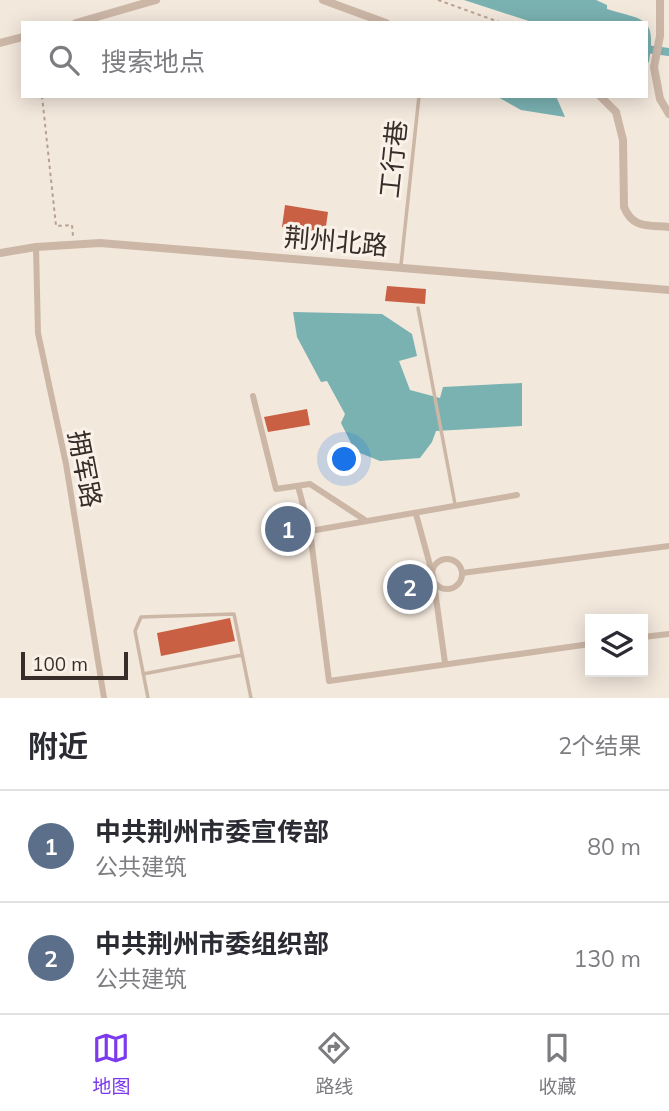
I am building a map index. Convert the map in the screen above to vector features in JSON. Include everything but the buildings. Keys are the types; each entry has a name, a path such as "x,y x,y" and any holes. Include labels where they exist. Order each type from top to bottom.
{"street":[{"path":"83,21 156,0"},
{"path":"323,0 381,21"},
{"path":"660,0 660,36 654,67 660,99 669,114"},
{"path":"0,43 21,38"},
{"path":"602,98 616,112 619,121 623,140 624,207 628,217 636,224 669,227"},
{"name":"荆州北路","path":"0,253 36,247 100,243 669,290"},
{"name":"拥军路","path":"36,247 38,333 66,464 104,698"},
{"path":"253,396 276,489 310,484 365,520"},
{"path":"298,486 310,531 329,681 585,645"},
{"path":"310,531 517,495"},
{"path":"416,513 433,576 445,663"},
{"path":"462,573 669,546"},
{"path":"446,559 459,565 462,573 459,583 451,588 437,585 433,576 437,563 446,559"},
{"path":"648,636 669,634"}],"lane":[{"name":"工行巷","path":"401,268 419,98"},
{"path":"418,308 455,506"},
{"path":"148,698 135,631 141,617 234,614 251,698"},
{"path":"143,674 242,655"}],"path":[{"path":"438,0 496,21"},
{"path":"42,98 56,226 72,225 73,244"}],"water":[{"path":"464,0 596,0 607,5 607,9 642,21 529,21"},
{"path":"648,27 651,36 648,62"},
{"path":"500,98 557,98 565,117 521,110"},
{"path":"293,312 382,314 412,334 417,356 399,361 410,390 440,398 443,387 522,383 522,426 436,431 432,442 420,458 380,461 355,451 341,423 345,414 327,381 321,382 297,337"}],"waterway":[{"path":"648,49 669,52"}],"place":[{"name":"中共荆州市委宣传部","path":"288,529"},
{"name":"中共荆州市委组织部","path":"410,587"}]}
